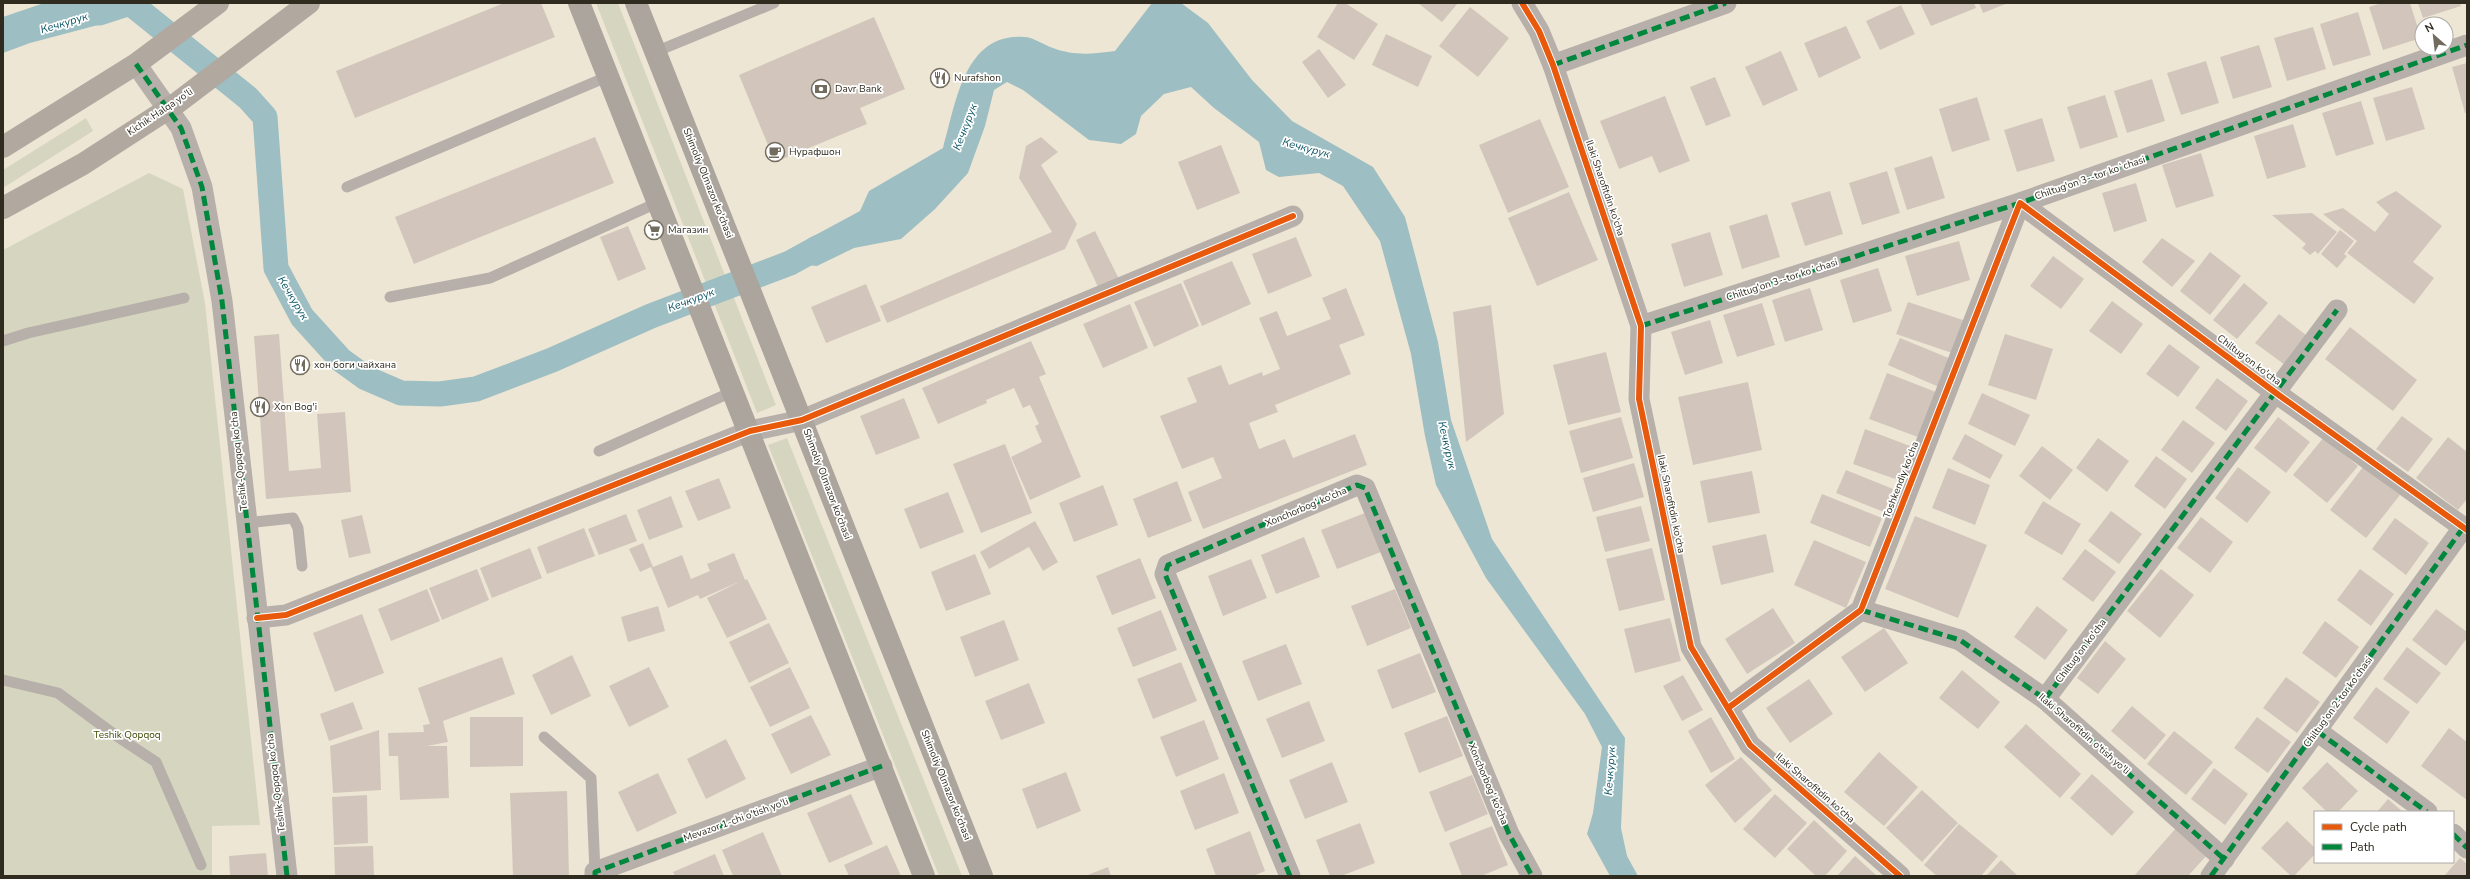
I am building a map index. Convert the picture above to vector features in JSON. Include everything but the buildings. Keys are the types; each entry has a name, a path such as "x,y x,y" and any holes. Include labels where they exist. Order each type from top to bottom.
{"highway":[{"name":"Kichik Halqa yo'li","path":"3,208 83,164 172,106 309,3"},
{"path":"3,147 138,62 212,8"}],"main road":[{"path":"579,3 750,431 924,876"},
{"name":"Shimoliy Olmazor ko'chasi","path":"636,3 982,876"}],"street":[{"name":"Ilaki Sharofitdin ko'cha","path":"1522,3 1539,31 1553,65 1641,326 1639,399 1691,647 1750,745 1900,876"},
{"path":"1553,65 1726,3"},
{"name":"Chiltug'on 3--tor koʻchasi","path":"1641,326 2020,203 2467,45"},
{"name":"Teshik-Qopqoq ko'cha","path":"138,62 172,106 202,187 222,301 287,876"},
{"name":"Chiltug'on ko'cha","path":"2020,203 2276,393 2465,529"},
{"name":"Toshkendiy ko'cha","path":"1861,610 2020,203"},
{"path":"257,618 286,615 750,431 802,420 1293,216"},
{"name":"Chiltug'on ko'cha","path":"2045,699 2276,393 2336,310"},
{"name":"Xonchorbog' ko'cha","path":"1290,876 1165,574 1168,565 1358,485 1365,488 1509,834 1532,876"},
{"name":"Chiltug'on 2-tor ko'chasi","path":"2211,876 2465,529"},
{"path":"1728,708 1861,610"},
{"name":"Ilaki Sharofitdin o'tish yo'li","path":"1861,610 1960,640 2045,699 2224,858"},
{"path":"2317,731 2426,811"},
{"name":"Mevazor 1-chi o'tish yo'li","path":"595,874 882,766"},
{"path":"2454,835 2467,848"}],"lane":[{"path":"656,52 774,3"},
{"path":"347,187 609,76"},
{"path":"390,297 490,278 659,202"},
{"path":"3,341 28,333 184,298"},
{"path":"599,451 734,391"},
{"path":"246,523 293,518 298,528 302,566"},
{"path":"3,680 58,693 115,735 156,762 201,866"},
{"path":"544,737 592,778 595,874"}],"green space":[{"path":"596,3 618,3 776,405 757,413"},
{"path":"86,118 93,131 3,188 3,170"},
{"name":"Teshik Qopqoq","path":"149,173 183,189 205,303 260,825 212,826 212,876 3,876 3,250"},
{"path":"787,438 962,876 939,876 768,445"}],"water":[{"path":"44,3 131,3 98,25 30,43 3,53 3,17"},
{"path":"1152,3 1181,3 1208,23 1252,80 1292,121 1373,167 1405,217 1438,342 1451,420 1492,539 1625,738 1621,828 1627,856 1638,876 1610,876 1587,834 1593,813 1602,747 1585,714 1486,578 1436,485 1425,436 1411,354 1380,241 1343,186 1319,173 1279,177 1266,170 1259,142 1214,108 1191,87 1164,94 1141,116 1136,134 1121,144 1089,140 1023,90 1007,82 994,90 985,126 968,173 935,209 901,239 854,248 817,266 790,263 808,239 860,211 869,191 943,148 958,93 975,59 987,47 1004,39 1024,37 1031,38 1061,51 1091,53 1115,51"}],"waterway":[{"name":"Кечкурук","path":"99,13 130,3 248,98 265,117 276,268 302,317 341,360 366,378 401,393 440,394 476,389 552,360 651,316 790,263 819,247"}],"marked path":[{"path":"1553,65 1726,3"},
{"path":"1641,326 2020,203 2467,45"},
{"path":"136,64 181,128 202,187 222,301 287,876"},
{"path":"2045,699 2337,310"},
{"path":"1290,876 1165,574 1168,565 1357,485 1365,488 1509,834 1532,876"},
{"path":"2211,876 2463,528"},
{"path":"1861,610 1960,640 2045,699 2224,859"},
{"path":"2317,731 2426,811"},
{"path":"595,876 595,872 882,766"},
{"path":"2454,835 2467,848"}],"cycle path":[{"path":"1522,3 1539,31 1553,65 1641,326 1639,399 1691,647 1750,745 1900,876"},
{"path":"1728,708 1861,610 2020,203 2276,393 2467,530"},
{"path":"257,618 286,615 750,431 802,420 1293,216"}],"place":[{"name":"Nurafshon","path":"940,78"},
{"name":"Davr Bank","path":"821,89"},
{"name":"Нурафшон","path":"775,152"},
{"name":"Магазин","path":"654,230"},
{"name":"хон боги чайхана","path":"300,365"},
{"name":"Xon Bog'i","path":"260,407"}]}
